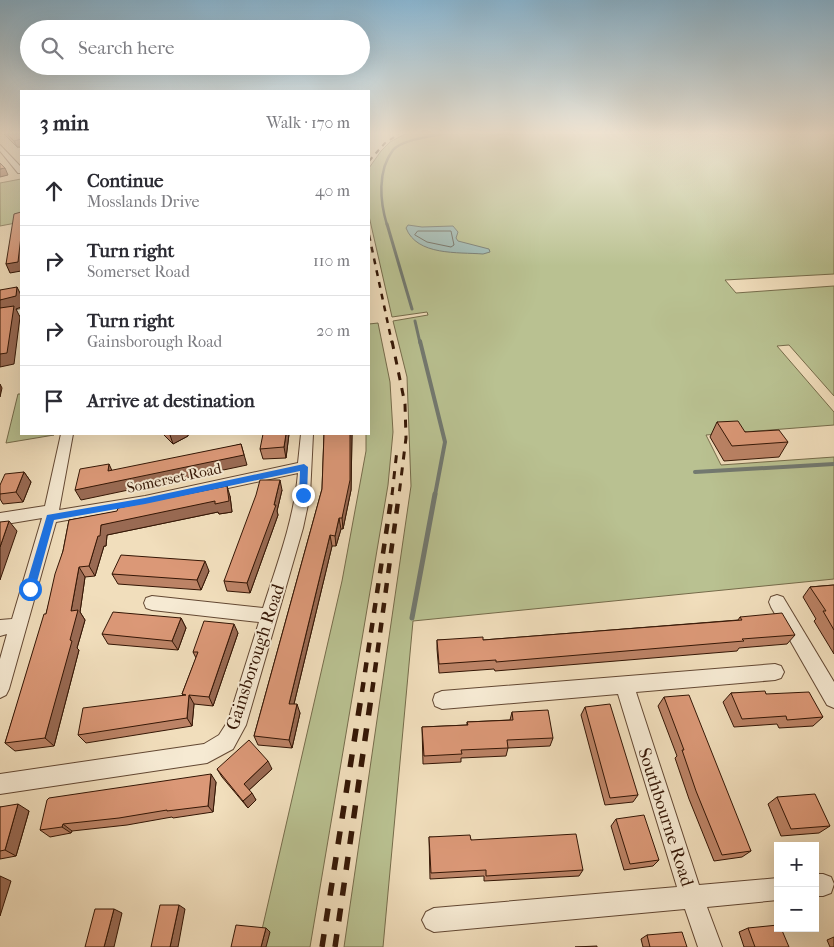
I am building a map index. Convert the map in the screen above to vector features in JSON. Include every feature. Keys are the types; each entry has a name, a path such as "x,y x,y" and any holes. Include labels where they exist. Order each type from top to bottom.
{"street":[{"path":"0,316 20,312"},
{"path":"0,689 51,514 67,435"},
{"name":"Gainsborough Road","path":"0,784 206,753 226,742 236,725 296,528 303,495 307,435"},
{"name":"Somerset Road","path":"0,519 145,501 304,467"},
{"path":"777,602 834,699"},
{"path":"152,603 270,616"},
{"path":"0,628 20,625"},
{"path":"442,700 774,672"},
{"name":"Southbourne Road","path":"624,686 710,947"},
{"path":"434,920 774,889"}],"green space":[{"path":"370,178 834,178 834,274 725,280 736,293 834,286 834,396 789,345 777,346 834,412 834,425 706,435 721,465 834,457 834,579 413,621 383,947 344,947 411,486 407,377 393,321 428,315 427,312 392,317 370,220"},
{"path":"20,179 20,222 0,226 0,183"},
{"path":"378,323 390,382 393,432 388,485 310,947 258,947 342,581 366,451 366,435 370,435 370,324"},
{"path":"18,394 20,394 20,435 54,435 6,443"}],"water":[{"path":"408,225 422,227 453,226 458,232 456,238 458,241 489,249 490,252 483,254 462,253 429,248 419,244 411,237 406,228"}],"building":[{"path":"20,212 18,262 6,264 14,214"},
{"path":"17,287 16,296 0,300 0,290"},
{"path":"14,306 7,353 0,354 0,308"},
{"path":"738,421 745,432 779,430 788,442 732,446 717,422"},
{"path":"263,435 286,435 284,447 260,449"},
{"path":"324,435 350,435 350,480 342,518 339,518 335,536 330,535 289,704 297,704 289,740 254,736 322,489"},
{"path":"241,444 244,455 75,490 80,469 109,464 108,471"},
{"path":"24,472 16,492 0,494 0,485 5,474"},
{"path":"260,480 280,480 274,505 276,505 247,583 224,581 256,495"},
{"path":"227,486 229,501 215,504 215,501 101,525 100,536 98,536 89,566 79,567 71,611 78,610 70,640 72,641 45,738 5,743 44,614 46,614 55,574 63,551 69,520"},
{"path":"9,521 0,547 0,522"},
{"path":"121,555 205,561 197,580 112,574"},
{"path":"834,585 834,630 823,611 826,611 810,587"},
{"path":"113,612 181,618 172,641 102,634"},
{"path":"782,613 795,635 496,662 496,660 439,664 437,640 483,637 483,640 742,620 740,617"},
{"path":"204,621 234,624 209,697 189,695 187,718 78,735 83,708 186,695 182,694 198,652 193,652"},
{"path":"765,691 766,694 809,692 823,717 787,720 786,716 742,719 731,693"},
{"path":"689,695 751,851 722,855 696,791 682,750 684,750 664,697"},
{"path":"610,704 638,795 610,798 585,707"},
{"path":"548,710 553,738 507,740 508,748 461,750 462,754 424,756 422,727 468,725 467,722 513,720 512,712"},
{"path":"249,740 268,761 244,784 252,793 243,801 217,769"},
{"path":"211,774 208,806 63,824 62,827 40,830 49,798"},
{"path":"815,794 830,826 791,829 777,797"},
{"path":"18,804 5,850 0,851 0,807"},
{"path":"644,815 659,860 630,864 616,819"},
{"path":"576,834 583,870 486,876 486,870 431,873 429,837 470,835 471,840"},
{"path":"160,905 179,905 170,947 151,947"},
{"path":"95,909 114,909 104,947 85,947"},
{"path":"236,925 266,928 261,947 231,947"},
{"path":"774,925 774,932 783,932 789,947 755,947 748,928"},
{"path":"682,932 687,947 650,947 647,935"}],"waterway":[{"path":"382,178 383,207 387,225"},
{"path":"387,224 412,309"},
{"path":"415,321 420,343"},
{"path":"420,341 445,442 435,495"},
{"path":"695,472 834,464"},
{"path":"412,618 435,494"}],"railway":[{"path":"370,240 392,343"},
{"path":"392,341 405,404 406,438 399,495"},
{"path":"392,495 397,450"},
{"path":"362,692 392,494"},
{"path":"372,692 399,494"},
{"path":"322,947 362,691"},
{"path":"335,947 372,691"}],"route":[{"path":"30,589 50,518 145,501 304,467 303,495"}]}
